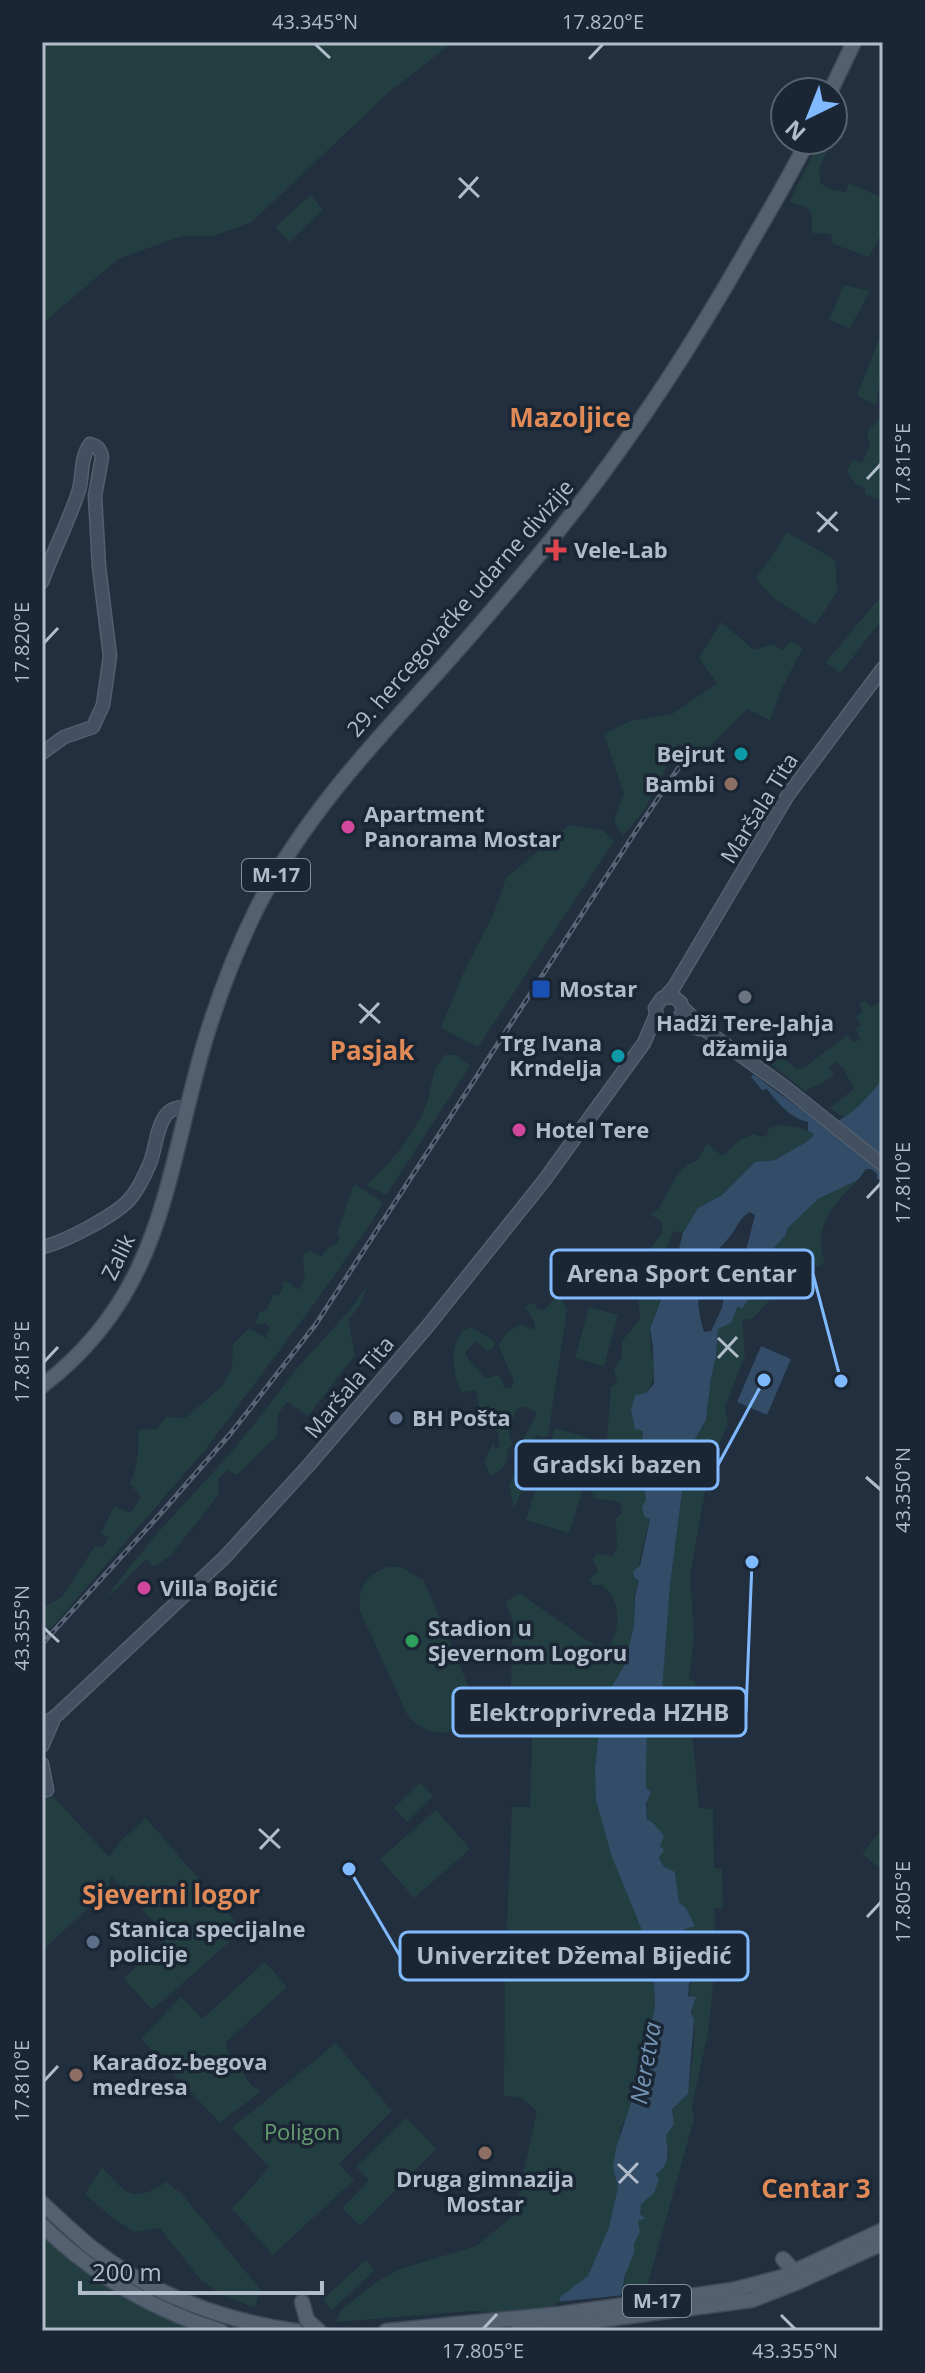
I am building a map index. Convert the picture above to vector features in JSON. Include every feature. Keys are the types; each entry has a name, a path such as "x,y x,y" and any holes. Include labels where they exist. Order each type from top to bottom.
{"main road":[{"path":"838,76 854,42"},
{"name":"29. hercegovačke udarne divizije","path":"186,1114 203,1046 232,964 259,904 300,835 358,761 528,568 603,475 688,349 799,156"},
{"name":"Zalik","path":"42,1386 94,1337 134,1280 159,1217 186,1114"},
{"path":"42,2203 95,2250 173,2297 217,2314 296,2331"},
{"path":"42,2225 90,2267 115,2283 175,2314 221,2331"},
{"name":"M-17","path":"752,2292 883,2230"},
{"name":"M-17","path":"386,2331 513,2325 752,2292 798,2282 883,2243"},
{"path":"783,2259 794,2271"},
{"path":"302,2302 307,2320 319,2331"}],"street":[{"path":"42,582 80,489 84,454 90,444 96,445 102,457 95,496 104,616 110,641 105,696 93,727 64,737 42,753"},
{"name":"Maršala Tita","path":"675,1001 680,977 790,792 883,668"},
{"path":"675,1001 656,1004 656,1015 662,1022 694,1026 708,1032"},
{"path":"673,1023 681,1016 675,1001"},
{"path":"675,1001 708,1032 785,1087 883,1165"},
{"name":"Maršala Tita","path":"46,1724 224,1558 301,1474 427,1327 516,1216 644,1043 656,1015"},
{"name":"Maršala Tita","path":"644,1043 673,1023"},
{"path":"42,1247 62,1241 101,1220 130,1199 151,1161 161,1124 186,1114"},
{"path":"42,1746 46,1724"},
{"path":"42,1764 47,1790 42,1787"}],"green space":[{"path":"42,42 453,42 387,94 252,222 213,236 182,236 118,259 42,324"},
{"path":"812,156 825,156 819,169 821,184 846,192 849,183 883,198 883,230 869,257 833,244 831,234 812,233 812,214 804,206 789,202"},
{"path":"311,195 323,210 289,242 275,227"},
{"path":"844,285 870,291 850,328 829,320"},
{"path":"883,330 883,360 876,406 857,395"},
{"path":"880,418 883,420 883,501 865,494 865,488 856,485 847,471 853,460 862,463 870,446 867,432"},
{"path":"787,532 835,560 837,592 815,625 775,599 755,578"},
{"path":"878,600 883,601 883,624 879,623 840,674 826,662"},
{"path":"721,622 754,650 773,644 782,650 792,641 803,648 782,688 770,720 747,709 698,758 679,743 643,812 623,836 614,821 624,794 604,734 630,721 672,714 717,683 699,658"},
{"path":"569,825 602,830 614,841 478,1047 441,1028 463,974 494,913 506,878"},
{"path":"883,993 883,1079 846,1119 830,1108 854,1089 843,1068 836,1062 829,1067 834,1074 831,1077 805,1091 762,1057 771,1047 797,1070 847,1035 854,1043 861,1038 855,1029 861,1025 856,1017 863,1011 859,1003 865,1001 872,1007 882,1001 880,994"},
{"path":"445,1055 457,1055 470,1066 386,1195 367,1185 414,1130 425,1108 434,1074"},
{"path":"782,1125 814,1134 808,1141 774,1160 755,1162 722,1195 698,1208 683,1233 674,1231 652,1291 661,1300 650,1331 654,1371 646,1393 641,1472 650,1518 634,1596 634,1626 624,1666 611,1688 604,1711 595,1767 653,1957 655,2007 637,2085 620,2130 615,2178 618,2187 609,2227 588,2276 560,2314 508,2320 491,2312 472,2311 336,2322 341,2310 378,2281 400,2269 476,2246 514,2215 537,2112 523,2098 504,2096 512,1807 530,1807 533,1717 510,1716 513,1621 506,1602 519,1593 594,1645 610,1645 616,1629 616,1606 602,1585 593,1585 589,1579 599,1571 592,1560 597,1553 612,1556 617,1548 616,1519 622,1512 620,1502 594,1498 589,1483 598,1468 596,1457 607,1440 611,1387 617,1383 614,1368 622,1357 622,1341 640,1319 638,1290 648,1251 663,1233 661,1221 651,1215 659,1208 677,1175 698,1160 707,1143 722,1156 740,1140 753,1134 762,1137 767,1135 769,1128"},
{"path":"858,1180 834,1206 823,1226 821,1249 825,1261 819,1267 812,1264 789,1279 752,1319 742,1320 745,1356 725,1407 728,1424 709,1468 690,1576 694,1637 689,1679 695,1681 697,1689 689,1697 699,1808 713,1809 714,1868 722,1869 723,1908 714,1908 717,1946 708,2033 692,2106 694,2119 647,2287 623,2290 629,2260 640,2232 637,2221 641,2203 654,2193 656,2174 669,2155 666,2136 674,2124 672,2109 688,2094 694,2049 694,2021 689,1991 695,1971 692,1961 699,1950 683,1940 683,1930 694,1926 686,1908 679,1902 675,1873 661,1862 658,1840 647,1811 651,1792 646,1788 647,1715 661,1705 670,1585 687,1453 706,1420 718,1329 738,1306 742,1308 758,1285 766,1256 785,1236 788,1228 818,1199"},
{"path":"354,1184 383,1202 373,1220 205,1450 54,1625 42,1633 42,1608 62,1597 95,1546 103,1548 109,1537 101,1534 114,1506 130,1513 141,1497 130,1484 137,1458 138,1430 157,1429 166,1417 185,1418 221,1387 232,1368 233,1344 249,1328 266,1338 270,1327 265,1323 256,1324 259,1312 266,1310 274,1294 279,1295 282,1283 286,1281 300,1290 305,1275 304,1254 310,1251 321,1257 337,1243 340,1238 337,1233"},
{"path":"368,1284 360,1305 348,1320 355,1355 308,1416 287,1402 278,1414 276,1437 237,1475 228,1470 218,1479 219,1494 172,1554 154,1567 146,1559 107,1596 153,1538 236,1447"},
{"path":"556,1288 567,1309 548,1436 542,1438 537,1435 535,1439 528,1474 514,1508 509,1485 520,1462 524,1438 537,1413 525,1406 516,1410 509,1433 512,1444 507,1451 507,1460 504,1467 491,1477 484,1461 494,1443 495,1451 500,1445 498,1433 492,1426 498,1423 494,1420 498,1414 488,1406 480,1410 476,1390 462,1392 454,1366 455,1346 458,1337 471,1327 495,1342 488,1351 475,1341 465,1353 486,1379 497,1375 502,1379 504,1388 512,1387 514,1381 499,1344 506,1334 520,1324 535,1330 535,1323 525,1306 535,1303 537,1309 544,1310 553,1300"},
{"path":"589,1307 618,1315 604,1366 575,1358"},
{"path":"555,1428 598,1441 569,1533 526,1520"},
{"name":"Stadion u Sjevernom Logoru","path":"387,1567 402,1567 424,1581 471,1692 466,1718 450,1732 428,1731 407,1714 360,1611 364,1583"},
{"path":"420,1783 433,1796 407,1822 394,1808"},
{"path":"42,1787 109,1857 146,1818 243,1930 152,2010 124,1978 168,1937 111,1875 109,1887 102,1895 42,1951"},
{"path":"436,1810 470,1849 414,1898 380,1859"},
{"path":"883,1828 883,1870 882,1870 862,1854"},
{"path":"265,1962 287,1987 227,2041 226,2048 252,2086 261,2091 220,2123 141,2039 181,1997 202,2019"},
{"name":"Poligon","path":"336,2043 392,2111 339,2164 354,2180 273,2255 232,2209 269,2167 232,2128"},
{"path":"406,2118 436,2149 360,2226 342,2208 369,2180 356,2167"},
{"path":"102,2167 117,2184 131,2193 145,2193 166,2182 182,2194 260,2289 255,2308 222,2295 199,2278 160,2228 134,2232 85,2194"},
{"path":"42,2225 90,2267 221,2331 42,2331"},
{"path":"366,2260 375,2270 332,2310 323,2299"}],"water":[{"name":"Neretva","path":"753,1074 825,1127 851,1113 883,1079 883,1148 876,1165 883,1170 883,1178 877,1179 877,1174 866,1169 858,1180 818,1199 788,1228 785,1236 766,1256 758,1285 742,1309 738,1306 731,1323 718,1329 706,1420 687,1453 670,1585 661,1705 647,1716 646,1788 651,1792 646,1805 647,1819 664,1836 660,1846 664,1850 659,1858 664,1867 675,1872 679,1902 686,1908 695,1926 683,1930 683,1940 699,1950 692,1961 695,1971 688,1996 696,1997 691,2011 694,2020 688,2094 672,2109 674,2124 666,2136 666,2162 656,2174 659,2180 654,2193 641,2204 640,2214 645,2218 638,2221 640,2232 625,2275 615,2327 561,2331 560,2297 588,2276 609,2227 618,2187 613,2167 616,2148 637,2085 655,2007 653,1957 612,1857 596,1800 598,1739 611,1688 624,1666 634,1626 639,1581 633,1571 640,1566 650,1519 644,1516 642,1507 646,1500 641,1472 643,1431 635,1429 631,1410 635,1395 646,1393 654,1384 650,1328 669,1288 683,1233 698,1208 722,1195 755,1162 775,1160 808,1141 814,1134 808,1131 808,1122 790,1113 751,1077","holes":["750,1212 755,1215 746,1250 726,1284 722,1308 711,1331 704,1332 698,1301 703,1272 743,1217"]},
{"path":"761,1346 791,1359 767,1415 737,1402"}],"pier":[{"path":"626,2295 617,2331 557,2331 556,2302"}],"railway":[{"path":"42,1644 231,1433 316,1324 690,751"}],"place":[{"name":"Vele-Lab","path":"556,550"},
{"name":"Bejrut","path":"741,754"},
{"name":"Bambi","path":"731,784"},
{"name":"Apartment Panorama Mostar","path":"348,827"},
{"name":"Mostar","path":"541,989"},
{"name":"Hadži Tere-Jahja džamija","path":"745,997"},
{"name":"Trg Ivana Krndelja","path":"618,1056"},
{"name":"Hotel Tere","path":"519,1130"},
{"name":"Gradski bazen","path":"764,1380"},
{"name":"Arena Sport Centar","path":"841,1381"},
{"name":"BH Pošta","path":"396,1418"},
{"name":"Elektroprivreda HZHB","path":"752,1562"},
{"name":"Villa Bojčić","path":"144,1588"},
{"name":"Stadion u Sjevernom Logoru","path":"412,1641"},
{"name":"Univerzitet Džemal Bijedić","path":"349,1869"},
{"name":"Stanica specijalne policije","path":"93,1942"},
{"name":"Karađoz-begova medresa","path":"76,2075"},
{"name":"Druga gimnazija Mostar","path":"485,2153"}],"district":[{"name":"Mazoljice","path":"570,418"},
{"name":"Pasjak","path":"372,1051"},
{"name":"Sjeverni logor","path":"171,1895"},
{"name":"Centar 3","path":"816,2189"}]}
